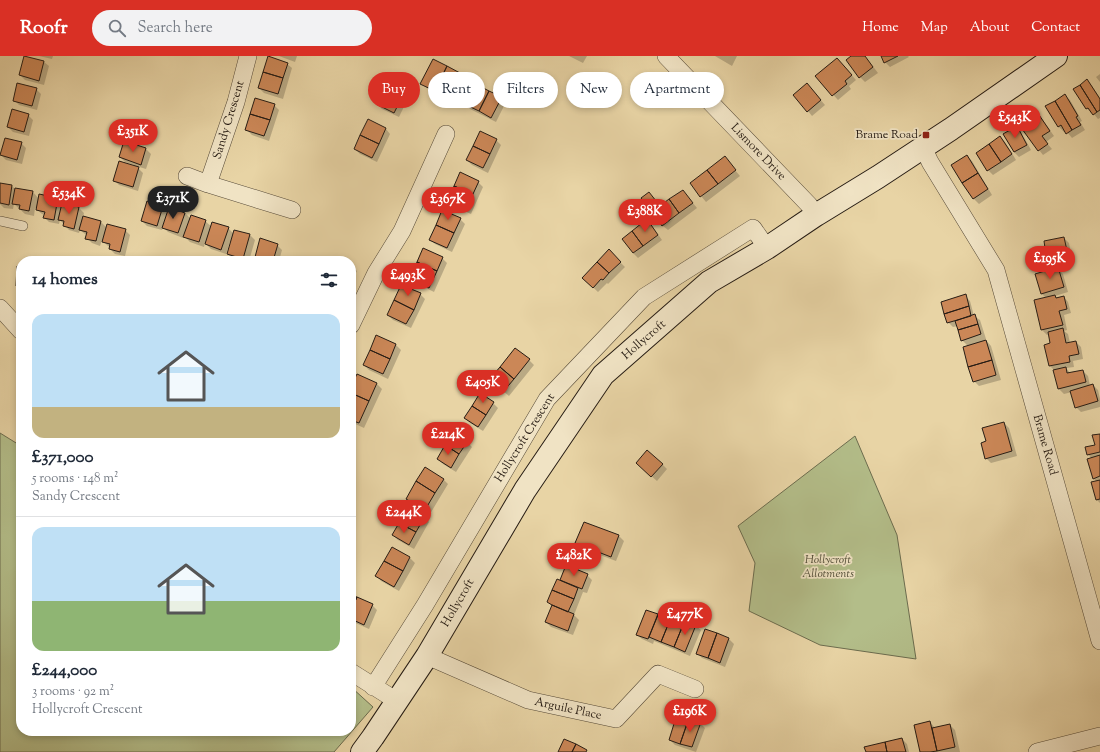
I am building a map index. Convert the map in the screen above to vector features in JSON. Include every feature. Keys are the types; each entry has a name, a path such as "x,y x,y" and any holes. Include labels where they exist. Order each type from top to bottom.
{"street":[{"name":"Sandy Crescent","path":"208,184 236,102 248,56"},
{"name":"Lismore Drive","path":"666,56 809,205 816,215"},
{"name":"Hollycroft","path":"362,752 427,656 525,490 603,375 709,282 766,248 878,177 1056,56"},
{"path":"356,315 376,273 402,231 446,134"},
{"name":"Brame Road","path":"923,147 930,162 996,270 1100,641"},
{"path":"187,176 292,210"},
{"name":"Hollycroft Crescent","path":"373,686 425,605 547,399 644,297 753,228 766,248"},
{"path":"0,308 16,326"},
{"name":"Arguile Place","path":"427,656 528,700 616,719 658,674 695,689"},
{"path":"356,675 397,701"},
{"path":"1037,752 1100,736"}],"lane":[{"path":"0,221 23,226"}],"green space":[{"path":"0,433 16,443 16,736 348,736 334,752 0,752"},
{"name":"Hollycroft Allotments","path":"855,436 897,535 916,659 820,645 749,611 755,563 738,526"},
{"path":"356,692 373,707 356,727"}],"building":[{"path":"24,56 44,61 39,81 19,75"},
{"path":"268,56 288,63 283,78 263,72"},
{"path":"851,56 865,56 873,67 859,78 846,60"},
{"path":"881,56 898,56 884,63"},
{"path":"837,58 852,75 845,81 847,84 832,96 815,76"},
{"path":"433,59 447,66 444,72 428,72 428,88 420,84"},
{"path":"447,66 458,72 444,72"},
{"path":"263,72 283,78 278,94 258,88"},
{"path":"1087,79 1100,99 1100,110 1097,112 1080,85"},
{"path":"17,83 37,88 32,106 13,101"},
{"path":"807,83 821,100 807,112 793,95"},
{"path":"1080,85 1097,112 1093,115 1088,108 1086,109 1073,89"},
{"path":"485,89 489,91 485,99"},
{"path":"489,91 493,93 493,108 496,108 491,118 479,111 480,108 485,108 485,99"},
{"path":"1065,94 1078,116 1076,117 1081,125 1072,130 1055,101"},
{"path":"255,98 275,104 270,120 250,114"},
{"path":"1055,101 1072,130 1066,134 1061,125 1058,127 1045,106"},
{"path":"384,108 396,108 394,113"},
{"path":"473,108 480,108 479,111"},
{"path":"12,109 29,114 24,132 7,127"},
{"path":"1035,109 1050,131 1042,136 1048,144 1038,151 1017,122"},
{"path":"250,114 270,120 264,136 245,130"},
{"path":"368,119 386,128 379,144 360,135"},
{"path":"1017,126 1027,145 1014,152 1003,134"},
{"path":"480,131 497,139 490,154 473,146"},
{"path":"360,135 379,144 372,158 354,149"},
{"path":"1000,136 1012,154 1001,162 989,144"},
{"path":"5,138 22,142 17,160 0,155"},
{"path":"124,141 146,148 141,165 119,157"},
{"path":"989,144 1001,162 987,171 976,153"},
{"path":"473,146 490,154 483,168 466,160"},
{"path":"967,155 978,173 962,183 951,165"},
{"path":"725,156 736,170 718,184 707,170"},
{"path":"119,161 139,167 133,187 113,181"},
{"path":"707,170 718,184 700,197 690,183"},
{"path":"460,172 479,181 473,194 454,186"},
{"path":"978,173 988,189 973,199 962,183"},
{"path":"0,183 12,185 9,205 0,203"},
{"path":"454,186 473,194 466,209 447,201"},
{"path":"15,188 33,191 29,211 19,209 20,205 12,204"},
{"path":"683,190 693,203 679,213 669,199"},
{"path":"649,192 660,206 669,199 679,213 662,226 641,198"},
{"path":"39,194 58,198 54,220 43,218 45,212 36,210"},
{"path":"147,201 163,206 157,226 141,221"},
{"path":"62,203 79,207 74,229 63,226 64,221 58,220"},
{"path":"169,207 185,213 178,233 162,228"},
{"path":"442,210 461,218 454,233 436,225"},
{"path":"191,215 206,220 199,242 183,237"},
{"path":"83,216 101,221 96,241 85,239 87,232 79,230"},
{"path":"647,219 658,235 643,246 632,231"},
{"path":"212,222 229,227 221,250 205,244"},
{"path":"107,224 126,229 120,252 109,249 110,244 102,242"},
{"path":"436,225 454,233 447,248 429,240"},
{"path":"234,230 250,234 244,256 233,256 227,254"},
{"path":"632,231 643,246 633,253 622,239"},
{"path":"1064,237 1069,260 1033,267 1030,251 1045,248 1044,241"},
{"path":"260,238 278,244 274,256 255,256"},
{"path":"423,248 443,257 437,271 417,262"},
{"path":"609,249 621,262 609,273 597,262"},
{"path":"417,262 437,271 429,288 410,278"},
{"path":"597,262 609,273 593,288 582,278"},
{"path":"1058,267 1064,287 1041,294 1035,274"},
{"path":"401,285 421,293 414,310 394,300"},
{"path":"966,294 969,306 944,314 941,302"},
{"path":"1055,295 1056,298 1064,296 1067,309 1059,311 1063,325 1041,330 1034,300"},
{"path":"394,300 414,310 406,324 387,315"},
{"path":"969,306 971,316 947,323 944,314"},
{"path":"975,314 978,324 958,330 955,321"},
{"path":"978,324 981,334 961,341 958,330"},
{"path":"1063,328 1066,343 1076,341 1079,354 1069,356 1070,362 1049,366 1044,345 1050,343 1048,332"},
{"path":"376,335 396,344 390,359 370,350"},
{"path":"986,340 992,360 968,367 963,347"},
{"path":"515,348 530,359 514,379 500,367"},
{"path":"370,350 390,359 383,374 363,365"},
{"path":"992,360 996,375 973,382 968,367"},
{"path":"500,367 514,379 503,392 489,380"},
{"path":"1066,367 1067,373 1083,370 1086,382 1058,389 1053,370"},
{"path":"357,374 377,383 369,401 356,395"},
{"path":"1093,384 1098,401 1075,408 1070,391"},
{"path":"480,393 494,402 486,415 472,406"},
{"path":"356,395 369,401 359,423 356,422"},
{"path":"472,406 486,415 478,427 464,418"},
{"path":"1004,422 1012,451 985,459 981,443 986,441 982,428"},
{"path":"453,432 468,441 459,454 445,445"},
{"path":"1100,434 1100,452 1087,455 1085,447 1095,445 1092,435"},
{"path":"445,445 459,454 451,468 437,459"},
{"path":"647,450 663,464 651,477 636,463"},
{"path":"1100,455 1100,476 1093,479 1087,459"},
{"path":"425,467 444,479 435,493 416,481"},
{"path":"1100,480 1100,499 1096,500 1091,482"},
{"path":"416,481 435,493 425,510 406,499"},
{"path":"408,507 425,516 416,532 399,523"},
{"path":"584,522 619,535 611,557 575,543"},
{"path":"399,523 416,532 409,545 392,535"},
{"path":"392,547 410,557 403,571 384,561"},
{"path":"384,561 403,571 394,587 375,576"},
{"path":"566,565 588,574 582,589 560,580"},
{"path":"557,579 578,588 574,599 552,590"},
{"path":"552,590 574,599 568,612 547,602"},
{"path":"357,597 373,604 364,625 356,621"},
{"path":"552,605 574,614 568,631 545,622"},
{"path":"646,610 658,614 648,639 636,635"},
{"path":"660,610 672,615 661,642 649,637"},
{"path":"672,615 685,620 674,647 661,642"},
{"path":"685,620 696,625 685,652 674,647"},
{"path":"705,629 717,633 708,658 696,654"},
{"path":"717,633 729,638 720,663 708,658"},
{"path":"677,714 689,718 680,744 669,740"},
{"path":"689,718 701,722 692,747 680,744"},
{"path":"930,721 937,751 920,752 914,725"},
{"path":"950,724 955,747 937,751 932,728"},
{"path":"902,738 906,752 887,752 885,742"},
{"path":"564,739 576,744 572,752 558,752"},
{"path":"885,742 887,752 866,752 864,747"},
{"path":"576,744 587,750 586,752 572,752"}],"place":[{"name":"Brame Road","path":"926,135"}]}
